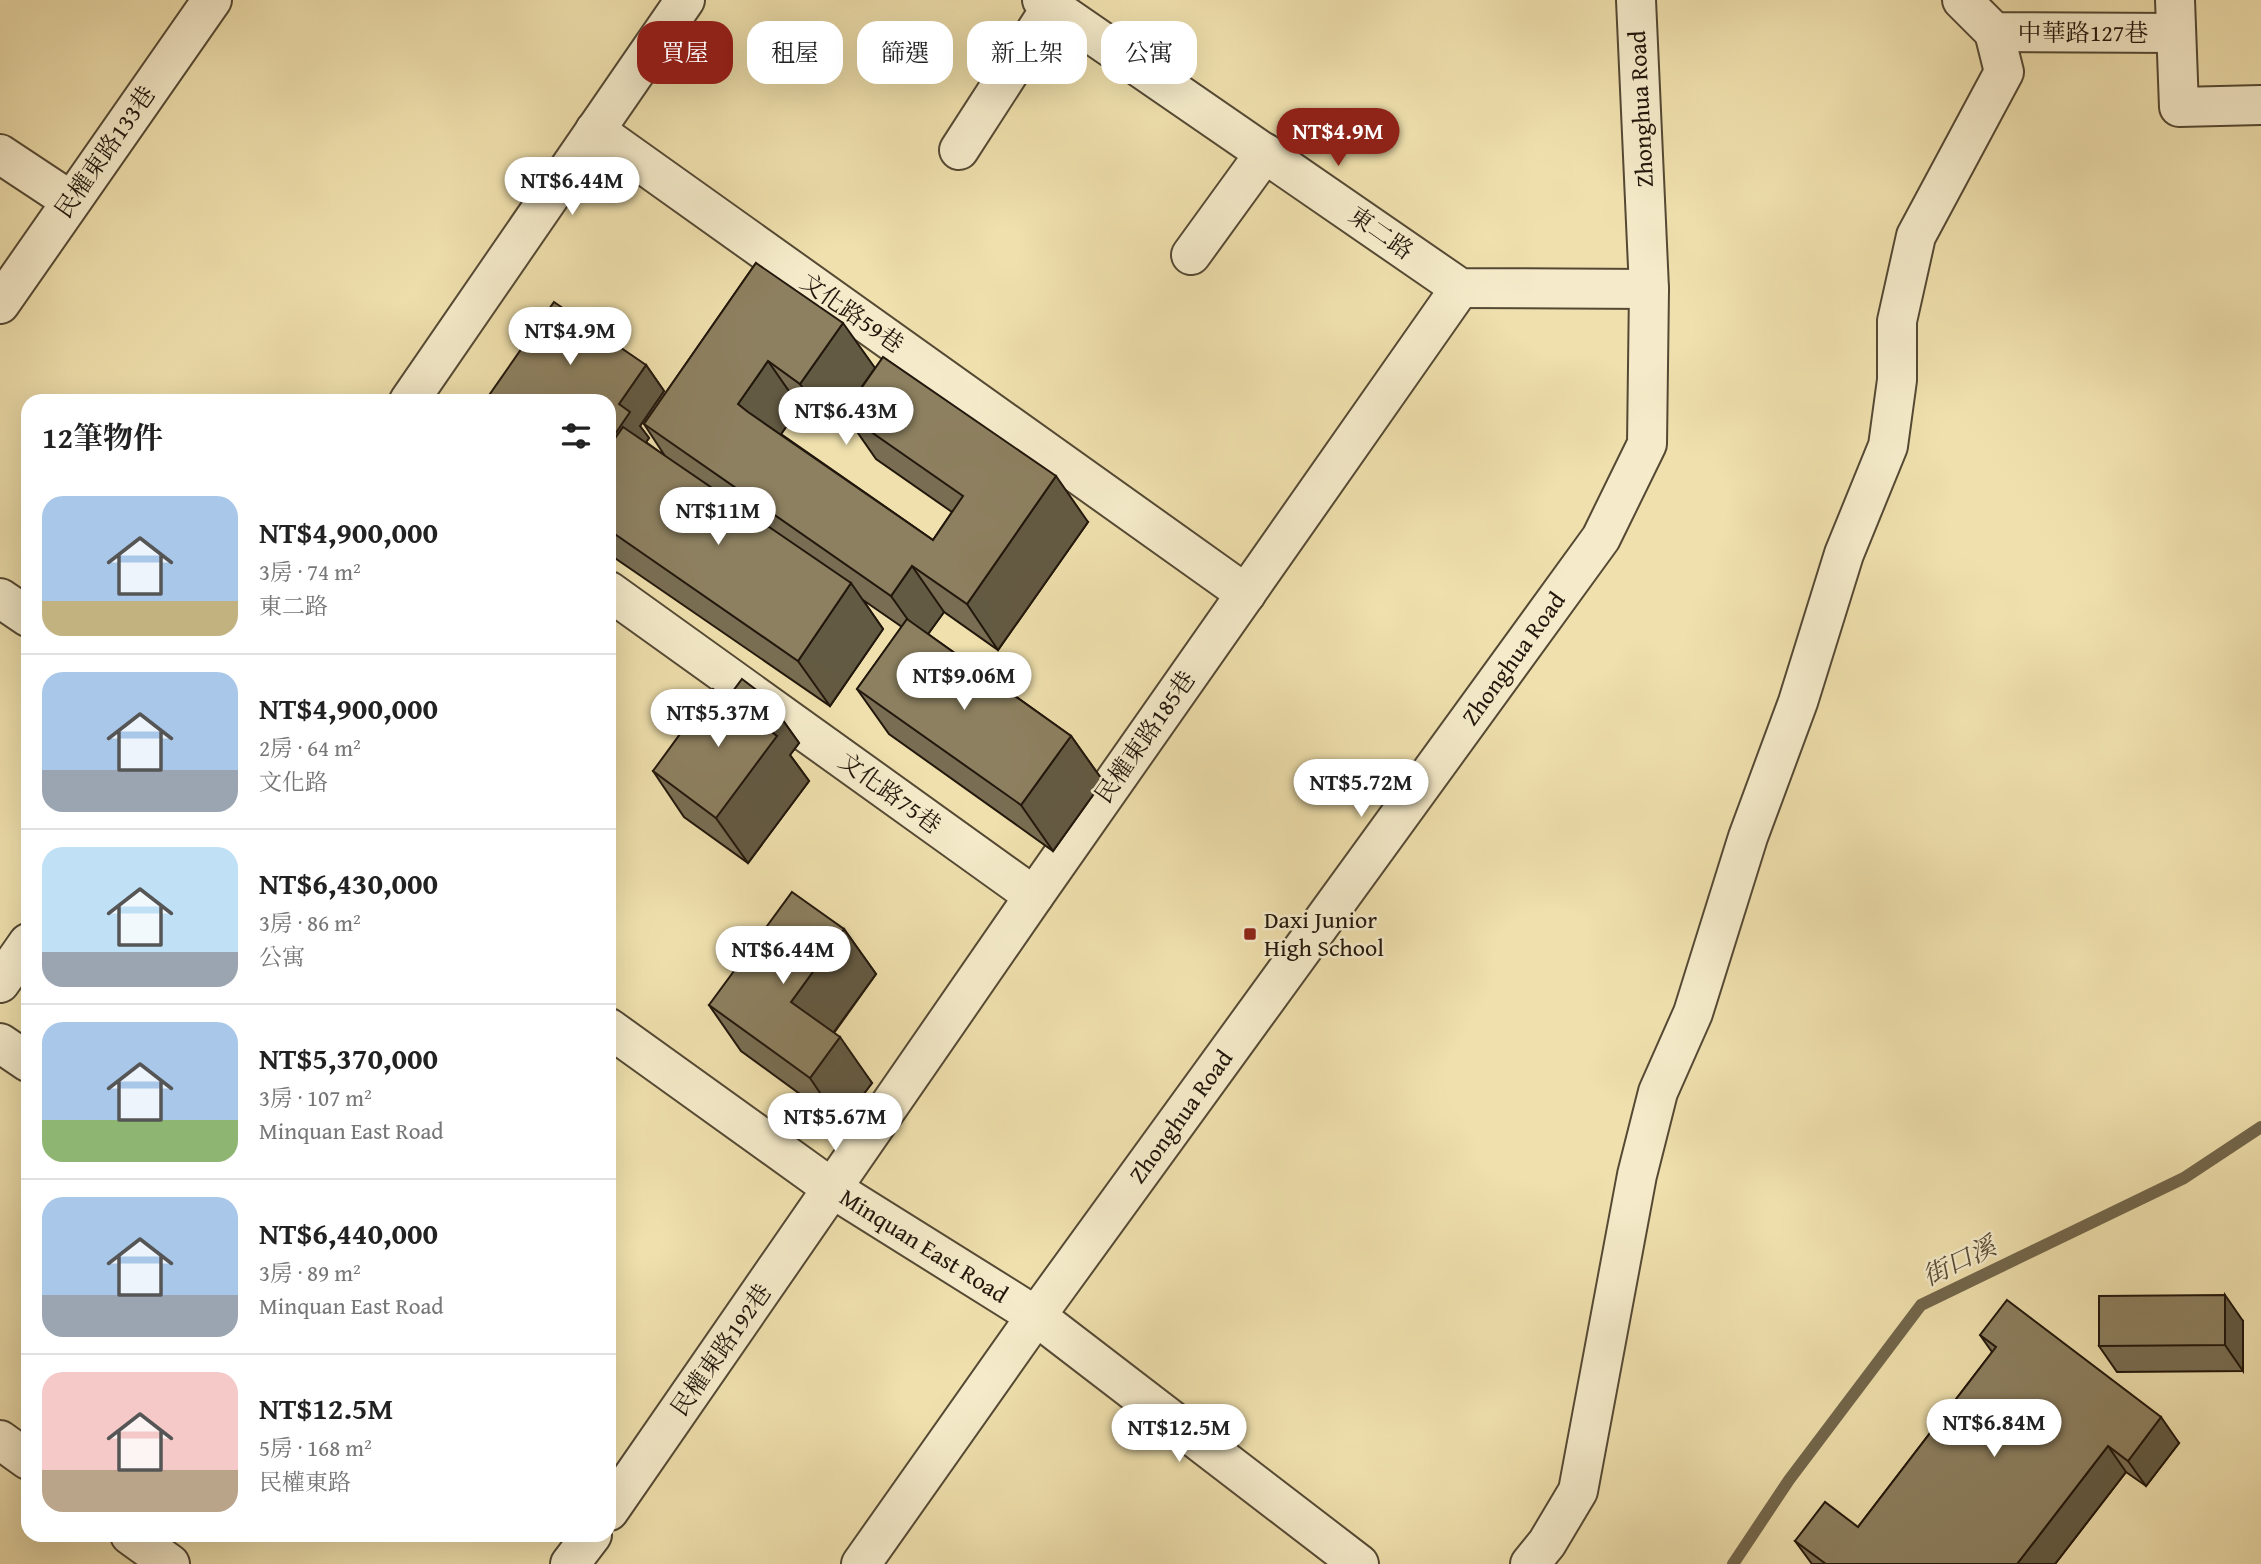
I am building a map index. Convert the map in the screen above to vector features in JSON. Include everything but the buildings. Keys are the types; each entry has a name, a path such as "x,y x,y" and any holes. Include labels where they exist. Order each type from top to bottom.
{"street":[{"name":"民權東路133巷","path":"0,304 212,0"},
{"path":"414,394 685,0"},
{"name":"Zhonghua Road","path":"861,1564 1036,1317 1601,538 1647,444 1649,289 1636,0"},
{"name":"中華路127巷","path":"1962,0 1994,32 2176,17"},
{"path":"959,150 1047,3"},
{"name":"東二路","path":"1047,3 1460,288"},
{"path":"2176,17 2179,107 2261,105"},
{"path":"1530,1564 1547,1543 1578,1491 1637,1175 1658,1092 1693,1013 1748,837 1798,702 1844,554 1888,446 1897,380 1897,321 1916,236 2004,72 1994,32"},
{"name":"文化路59巷","path":"595,130 1246,594"},
{"path":"1191,255 1265,153"},
{"path":"0,154 71,201"},
{"path":"1460,288 1649,289"},
{"name":"民權東路185巷","path":"833,1189 1034,896 1460,288"},
{"name":"文化路75巷","path":"616,596 1034,896"},
{"path":"0,598 21,612"},
{"path":"0,983 21,953"},
{"name":"Minquan East Road","path":"616,1033 833,1189 1036,1317 1359,1564"},
{"path":"0,1043 21,1057"},
{"name":"民權東路192巷","path":"616,1488 833,1189"},
{"path":"0,1440 21,1455"},
{"path":"140,1542 170,1564"},
{"path":"570,1564 587,1542"}],"waterway":[{"name":"街口溪","path":"1733,1564 1789,1480 1921,1305 2184,1178 2261,1127"}],"place":[{"name":"Daxi Junior High School","path":"1250,934"}]}
